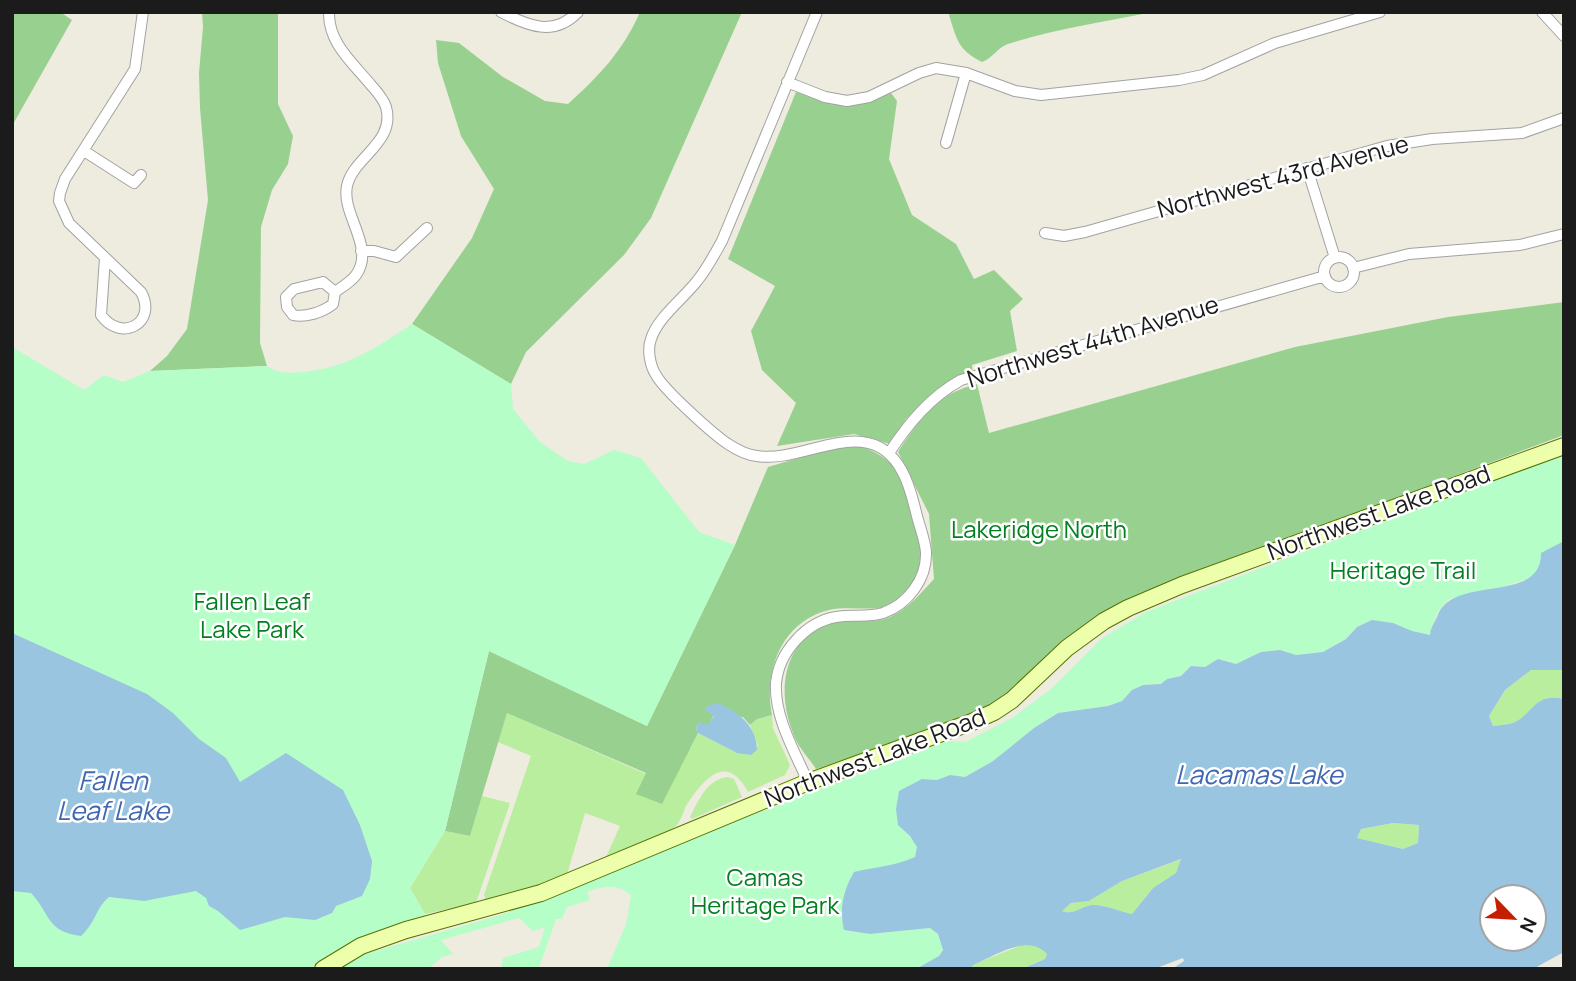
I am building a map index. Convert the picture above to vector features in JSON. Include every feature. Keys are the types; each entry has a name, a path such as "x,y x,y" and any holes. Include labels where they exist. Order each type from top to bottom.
{"main road":[{"name":"Northwest Lake Road","path":"323,969 361,946 406,930 541,893 808,782 972,722 994,712 1012,699 1081,636 1128,608 1182,585 1564,446"}],"street":[{"path":"105,258 101,316 115,328 134,326 144,315 146,301 136,285 69,223 60,201 62,185 135,69 143,12"},
{"path":"329,12 333,38 383,100 387,115 381,139 358,165 347,187 348,205 360,239 357,274 335,292 332,304 326,309 301,317 289,312 286,297 294,289 323,282 335,292"},
{"path":"501,12 533,27 547,28 564,24 578,12"},
{"path":"808,782 778,707 776,684 784,657 796,640 821,621 837,616 873,615 898,606 915,589 924,567 925,543 912,495 900,467 889,453 871,444 837,442 777,457 749,455 720,438 656,376 650,358 650,340 704,272 722,241 817,12"},
{"path":"787,82 825,97 847,101 869,97 929,69 943,68 966,73 1010,90 1041,95 1179,80 1203,75 1275,43 1354,15 1380,12"},
{"path":"1542,12 1564,36"},
{"path":"946,143 966,73"},
{"name":"Northwest 43rd Avenue","path":"1045,233 1063,236 1085,232 1402,143 1522,133 1564,118"},
{"path":"83,151 134,183 141,175"},
{"path":"1307,168 1335,258"},
{"path":"361,251 374,251 396,257 427,228"},
{"name":"Northwest 44th Avenue","path":"889,453 926,406 961,380 1325,276 1331,284 1342,287 1351,281 1353,268 1409,254 1520,245 1564,234"},
{"path":"1325,276 1325,266 1335,258 1347,260 1353,268"}],"green space":[{"path":"12,12 60,12 72,20 12,126"},
{"path":"202,12 278,12 278,104 293,136 288,164 272,190 261,227 260,343 267,366 150,371 167,356 187,329 208,200 200,108"},
{"path":"640,12 742,12 651,218 624,255 526,352 511,384 412,324 472,238 494,189 461,136 438,63 436,40 459,43 503,77 545,101 568,104 609,62 626,39"},
{"path":"951,12 1152,12 1004,45 982,62 963,48 954,31 949,15"},
{"path":"796,92 844,105 864,103 891,93 897,101 889,159 912,215 956,244 974,279 994,270 1023,299 1010,311 1017,351 972,365 973,374 937,389 906,419 890,444 854,434 777,446 796,403 762,370 751,331 775,286 728,259"},
{"name":"Lakeridge North","path":"1564,302 1564,435 1175,581 994,706 944,727 816,769 797,743 788,717 785,684 794,653 803,641 816,630 832,623 890,617 909,605 934,579 929,514 898,452 930,409 951,394 977,384 989,433 1295,347 1448,317"},
{"name":"Fallen Leaf Lake Park","path":"412,324 511,384 513,409 540,442 568,461 584,464 614,450 641,458 699,532 735,545 647,726 489,651 445,831 410,888 425,914 421,920 332,956 313,969 12,969 12,347 84,390 104,375 123,382 150,371 267,366 284,372 319,370 360,356"},
{"path":"847,444 870,450 890,463 912,505 923,552 919,573 909,592 901,600 882,608 829,610 799,625 788,636 774,665 770,682 772,715 757,719 750,725 743,717 714,715 708,726 698,723 698,733 662,804 636,794 646,773 507,713 470,836 445,831 489,651 647,726 735,545 768,467"},
{"path":"1564,453 1564,541 1546,551 1535,576 1506,586 1449,599 1439,610 1431,628 1431,635 1393,623 1358,627 1346,639 1323,652 1296,655 1280,650 1261,652 1236,664 1218,659 1205,667 1191,666 1181,676 1167,679 1161,684 1143,685 1132,690 1122,701 1108,706 1058,713 1034,728 993,761 965,777 950,775 937,780 922,779 898,825 918,847 915,857 894,866 872,868 841,916 845,930 870,934 930,928 938,934 943,949 939,956 916,969 607,969 626,924 631,895 610,887 587,892 590,900 567,907 562,919 556,919 539,968 501,969 503,958 539,947 545,927 533,931 519,918 441,940 453,954 442,957 428,969 340,969 365,954 501,915 709,831 947,741 965,742 1012,718 1052,688 1102,638 1146,612"},
{"path":"1531,670 1564,670 1564,699 1541,701 1515,722 1493,726 1489,716 1505,690"},
{"path":"507,713 646,774 691,747 698,733 737,753 758,746 750,725 757,719 772,715 773,728 790,765 785,775 748,792 731,773 715,774 707,779 693,796 676,826 612,856 606,857 620,826 585,813 566,878 486,901 484,895 531,756 498,742"},
{"path":"728,777 734,779 742,797 692,819 690,817 704,791 714,782"},
{"path":"482,796 510,803 476,903 425,914 410,888 445,831 470,836"},
{"path":"1393,823 1419,825 1418,843 1403,849 1357,838 1361,829"},
{"path":"1182,859 1176,873 1153,888 1132,914 1094,905 1074,912 1061,911 1071,903 1089,901 1122,881"},
{"path":"1024,944 1040,946 1047,954 1045,959 1022,969 969,969 975,964"}],"water":[{"name":"Lacamas Lake","path":"1564,541 1564,670 1531,670 1505,690 1489,716 1493,726 1510,724 1522,718 1541,701 1564,699 1564,952 1533,969 1172,969 1184,961 1183,958 1154,969 1022,969 1045,959 1047,954 1031,945 1002,951 969,969 916,969 939,956 943,950 938,934 930,928 870,934 844,930 843,900 854,872 915,857 917,847 898,825 896,809 899,791 922,779 937,780 950,775 965,777 993,761 1034,728 1058,713 1108,706 1122,701 1132,690 1143,685 1161,684 1167,679 1181,676 1191,666 1205,667 1218,659 1236,664 1261,652 1280,650 1296,655 1323,652 1346,639 1357,627 1372,620 1393,623 1430,635 1438,615 1447,603 1461,595 1513,585 1528,579 1538,569 1541,553","holes":["1393,823 1419,825 1418,843 1403,849 1357,838 1361,829","1181,859 1176,873 1153,888 1132,914 1094,905 1070,912 1062,911 1071,903 1089,901 1122,881"]},
{"name":"Fallen Leaf Lake","path":"12,633 147,694 173,713 199,739 226,758 240,782 286,753 343,790 360,825 372,861 370,879 362,896 336,906 332,913 315,920 285,917 240,930 209,906 206,898 196,891 144,901 109,897 81,936 55,926 31,893 12,891"},
{"path":"717,703 739,715 750,727 757,750 751,755 737,753 696,730 698,722 708,725 714,716 705,710 707,706"}],"park label":[{"name":"Heritage Trail","path":"1403,571"},
{"name":"Camas Heritage Park","path":"765,892"}]}
